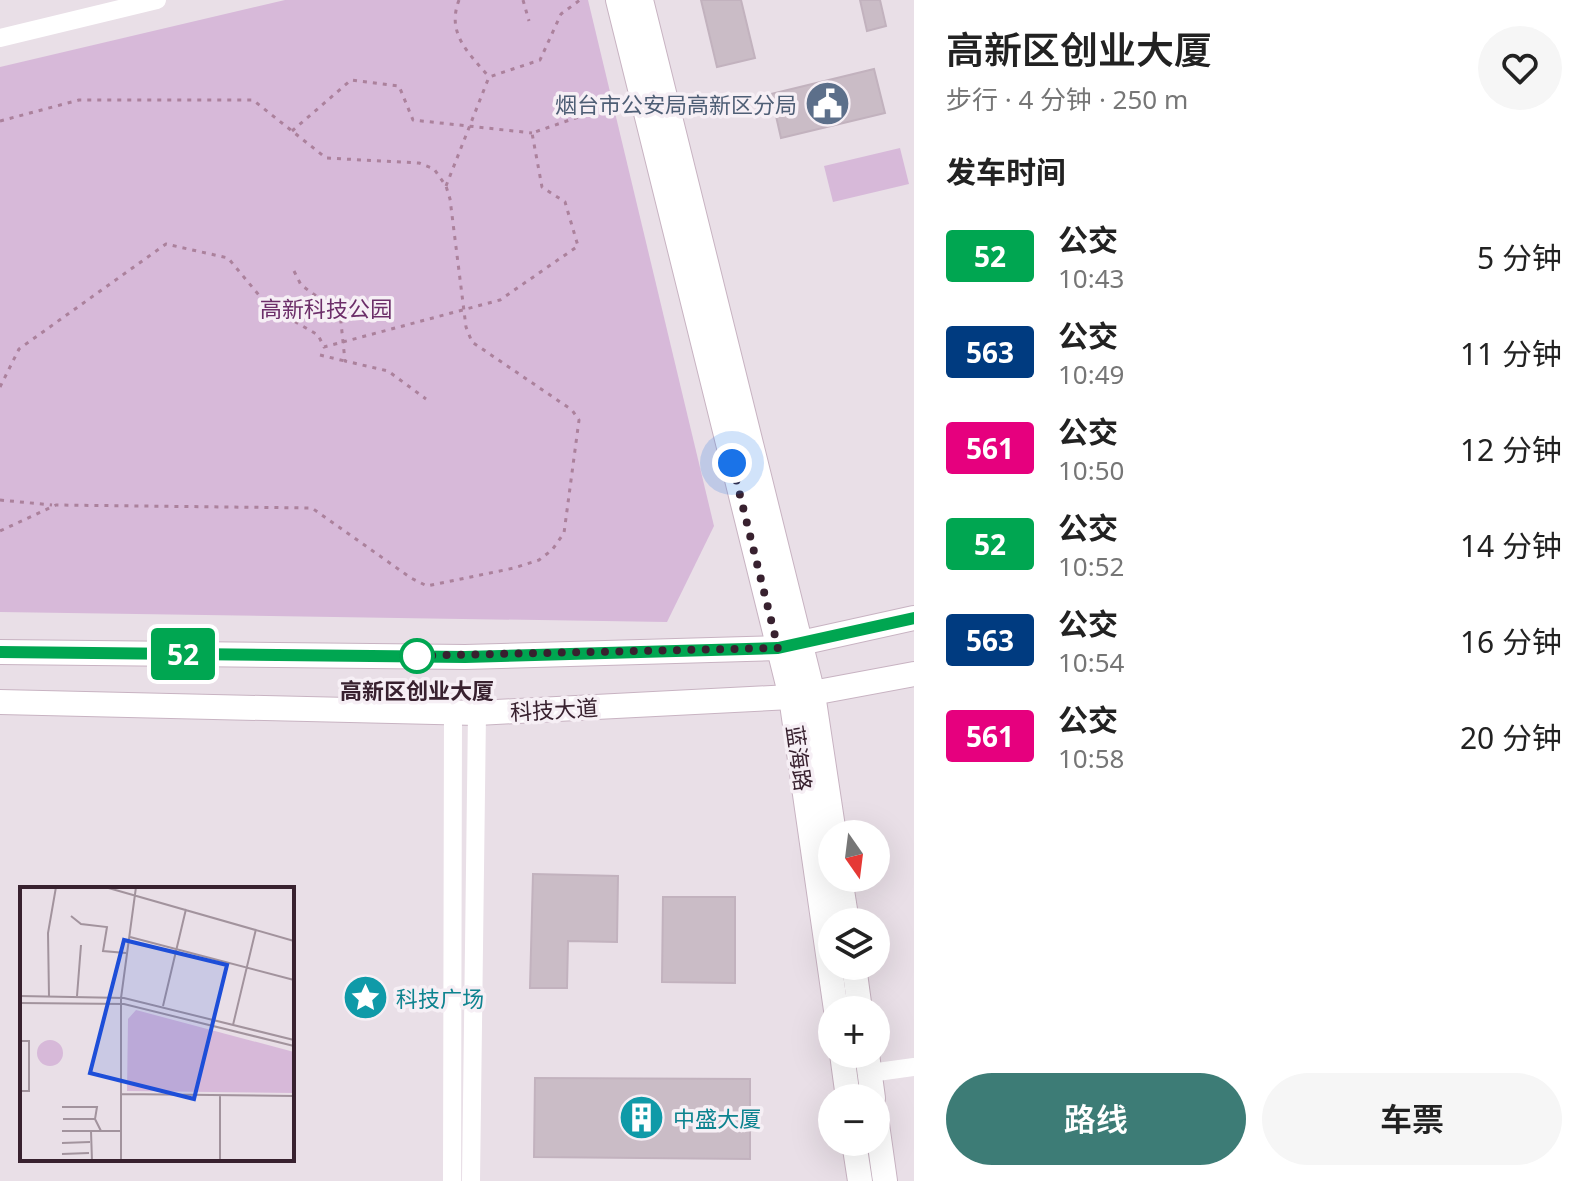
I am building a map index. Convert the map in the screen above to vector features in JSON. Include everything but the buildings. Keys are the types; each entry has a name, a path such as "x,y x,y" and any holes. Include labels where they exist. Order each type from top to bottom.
{"street":[{"path":"0,38 157,0"},
{"path":"618,0 790,646"},
{"path":"641,0 802,695"},
{"path":"0,652 465,657 790,646 914,618"},
{"name":"科技大道","path":"0,702 465,712 802,695 914,674"},
{"name":"蓝海路","path":"802,695 831,820"},
{"name":"蓝海路","path":"802,695 834,996"},
{"path":"452,1181 465,712"},
{"path":"465,712 471,1181"},
{"path":"890,1065 914,1067"},
{"path":"856,1156 860,1181"},
{"path":"881,1156 885,1181"}],"path":[{"path":"459,0 454,13 459,42 489,77"},
{"path":"523,0 529,21"},
{"path":"489,77 540,60 561,14 580,0"},
{"path":"446,186 489,77"},
{"path":"292,131 351,80 399,86 413,120 532,133 622,102"},
{"path":"0,121 79,100 253,100 326,158 419,163 434,169 446,186 450,199 463,309 472,342 572,410 579,420 564,533 552,550 539,560 514,568 427,586 312,508 56,505 0,500"},
{"path":"0,387 19,349 166,244 228,258 268,306 318,335 324,347 500,300 578,246 565,202 542,187 532,133"},
{"path":"294,271 301,285 340,313 345,361"},
{"path":"320,355 388,371 426,399"},
{"path":"0,531 56,505"}],"green space":[{"name":"高新科技公园","path":"285,0 588,0 714,526 667,622 0,612 0,67"},
{"path":"900,148 909,184 833,202 824,166"}],"bus line":[{"name":"52","path":"0,652 465,657 778,648 914,618"}],"place":[{"name":"烟台市公安局高新区分局","path":"828,104"},
{"name":"高新区创业大厦","path":"417,656"},
{"name":"科技广场","path":"365,998"},
{"name":"中盛大厦","path":"642,1118"}],"route":[{"path":"417,656 403,656 778,648 732,463"}]}
